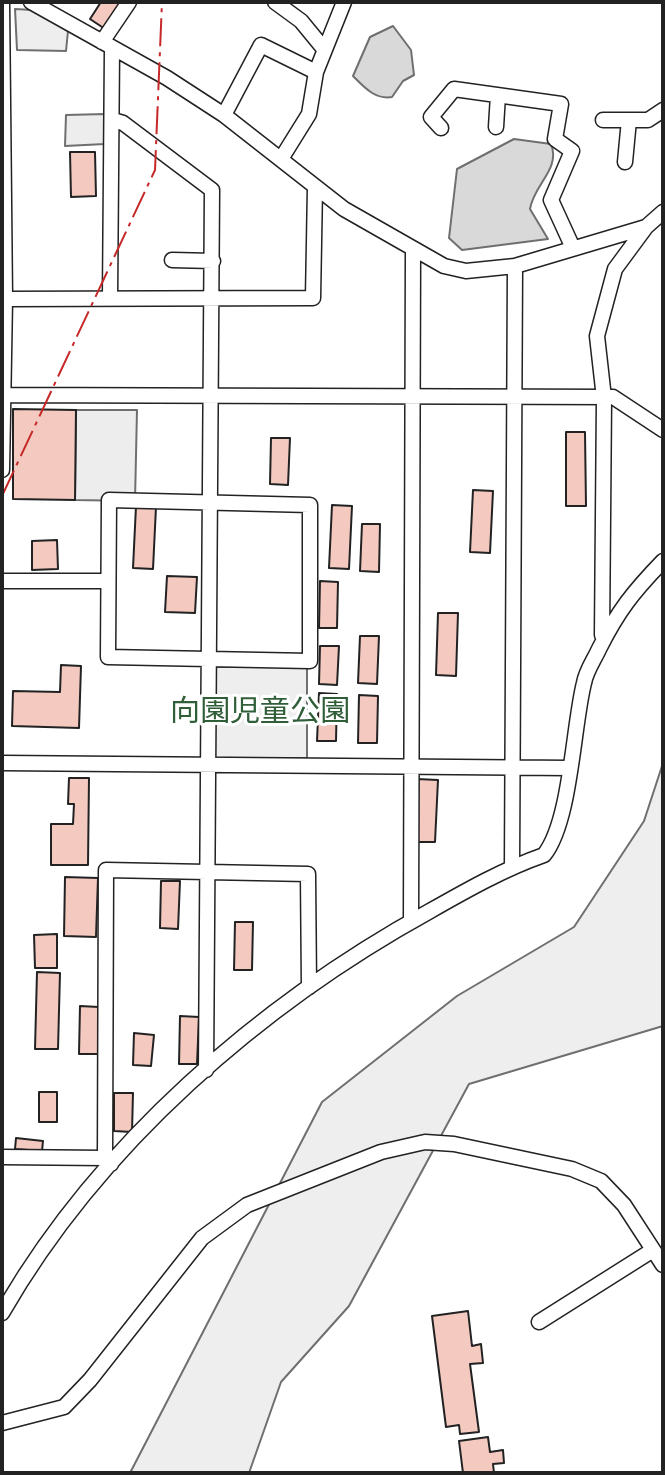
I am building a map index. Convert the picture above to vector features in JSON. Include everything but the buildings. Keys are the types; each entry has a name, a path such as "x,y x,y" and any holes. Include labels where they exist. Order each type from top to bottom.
{"street":[{"path":"31,2 224,115 344,209 437,263 466,271 515,266 646,227"},
{"path":"110,298 113,120 107,46 129,2"},
{"path":"275,2 301,21 324,49"},
{"path":"281,159 309,114 316,72 344,2"},
{"path":"2,5 5,299 2,470"},
{"path":"224,115 261,45 316,72"},
{"path":"441,128 431,117 449,86 561,104 555,139 572,151 551,200 573,248"},
{"path":"496,127 498,95"},
{"path":"603,120 648,120 663,110"},
{"path":"113,120 123,123 212,190 206,1070"},
{"path":"625,162 629,120"},
{"path":"5,299 313,298 315,187"},
{"path":"602,644 604,398 597,336 615,269 646,227 663,212"},
{"path":"411,921 415,399 413,250"},
{"path":"172,260 213,261"},
{"path":"512,866 515,266"},
{"path":"3,395 415,399 613,397 663,430"},
{"path":"109,500 209,503 310,505 310,661 108,657 109,500"},
{"path":"2,1313 108,1161 206,1070 360,950 512,866 544,855 549,849 569,768 584,682 626,598 663,561"},
{"path":"2,581 108,581"},
{"path":"2,763 569,768"},
{"path":"108,1161 106,870 308,874 309,987"},
{"path":"2,1423 64,1407 90,1380 202,1238 219,1223 247,1205 381,1152 425,1142 454,1144 572,1169 601,1181 624,1205 663,1265"},
{"path":"2,1157 108,1161"},
{"path":"539,1322 653,1250"}],"green space":[{"path":"15,9 33,10 68,31 66,51 17,50"},
{"name":"向園児童公園","path":"307,666 307,758 214,759 214,667"},
{"path":"663,763 663,1026 469,1084 349,1306 281,1382 249,1473 130,1473 322,1102 457,996 574,927 644,821"}],"shaded area":[{"path":"393,26 411,50 414,75 403,81 392,97 380,97 353,76 370,37"},
{"path":"105,114 105,144 65,146 66,115"},
{"path":"514,139 551,144 550,169 530,209 548,239 462,250 449,238 457,169"},
{"path":"76,410 137,410 135,501 75,500"}],"power":[{"path":"2,496 155,170 162,2"}]}
